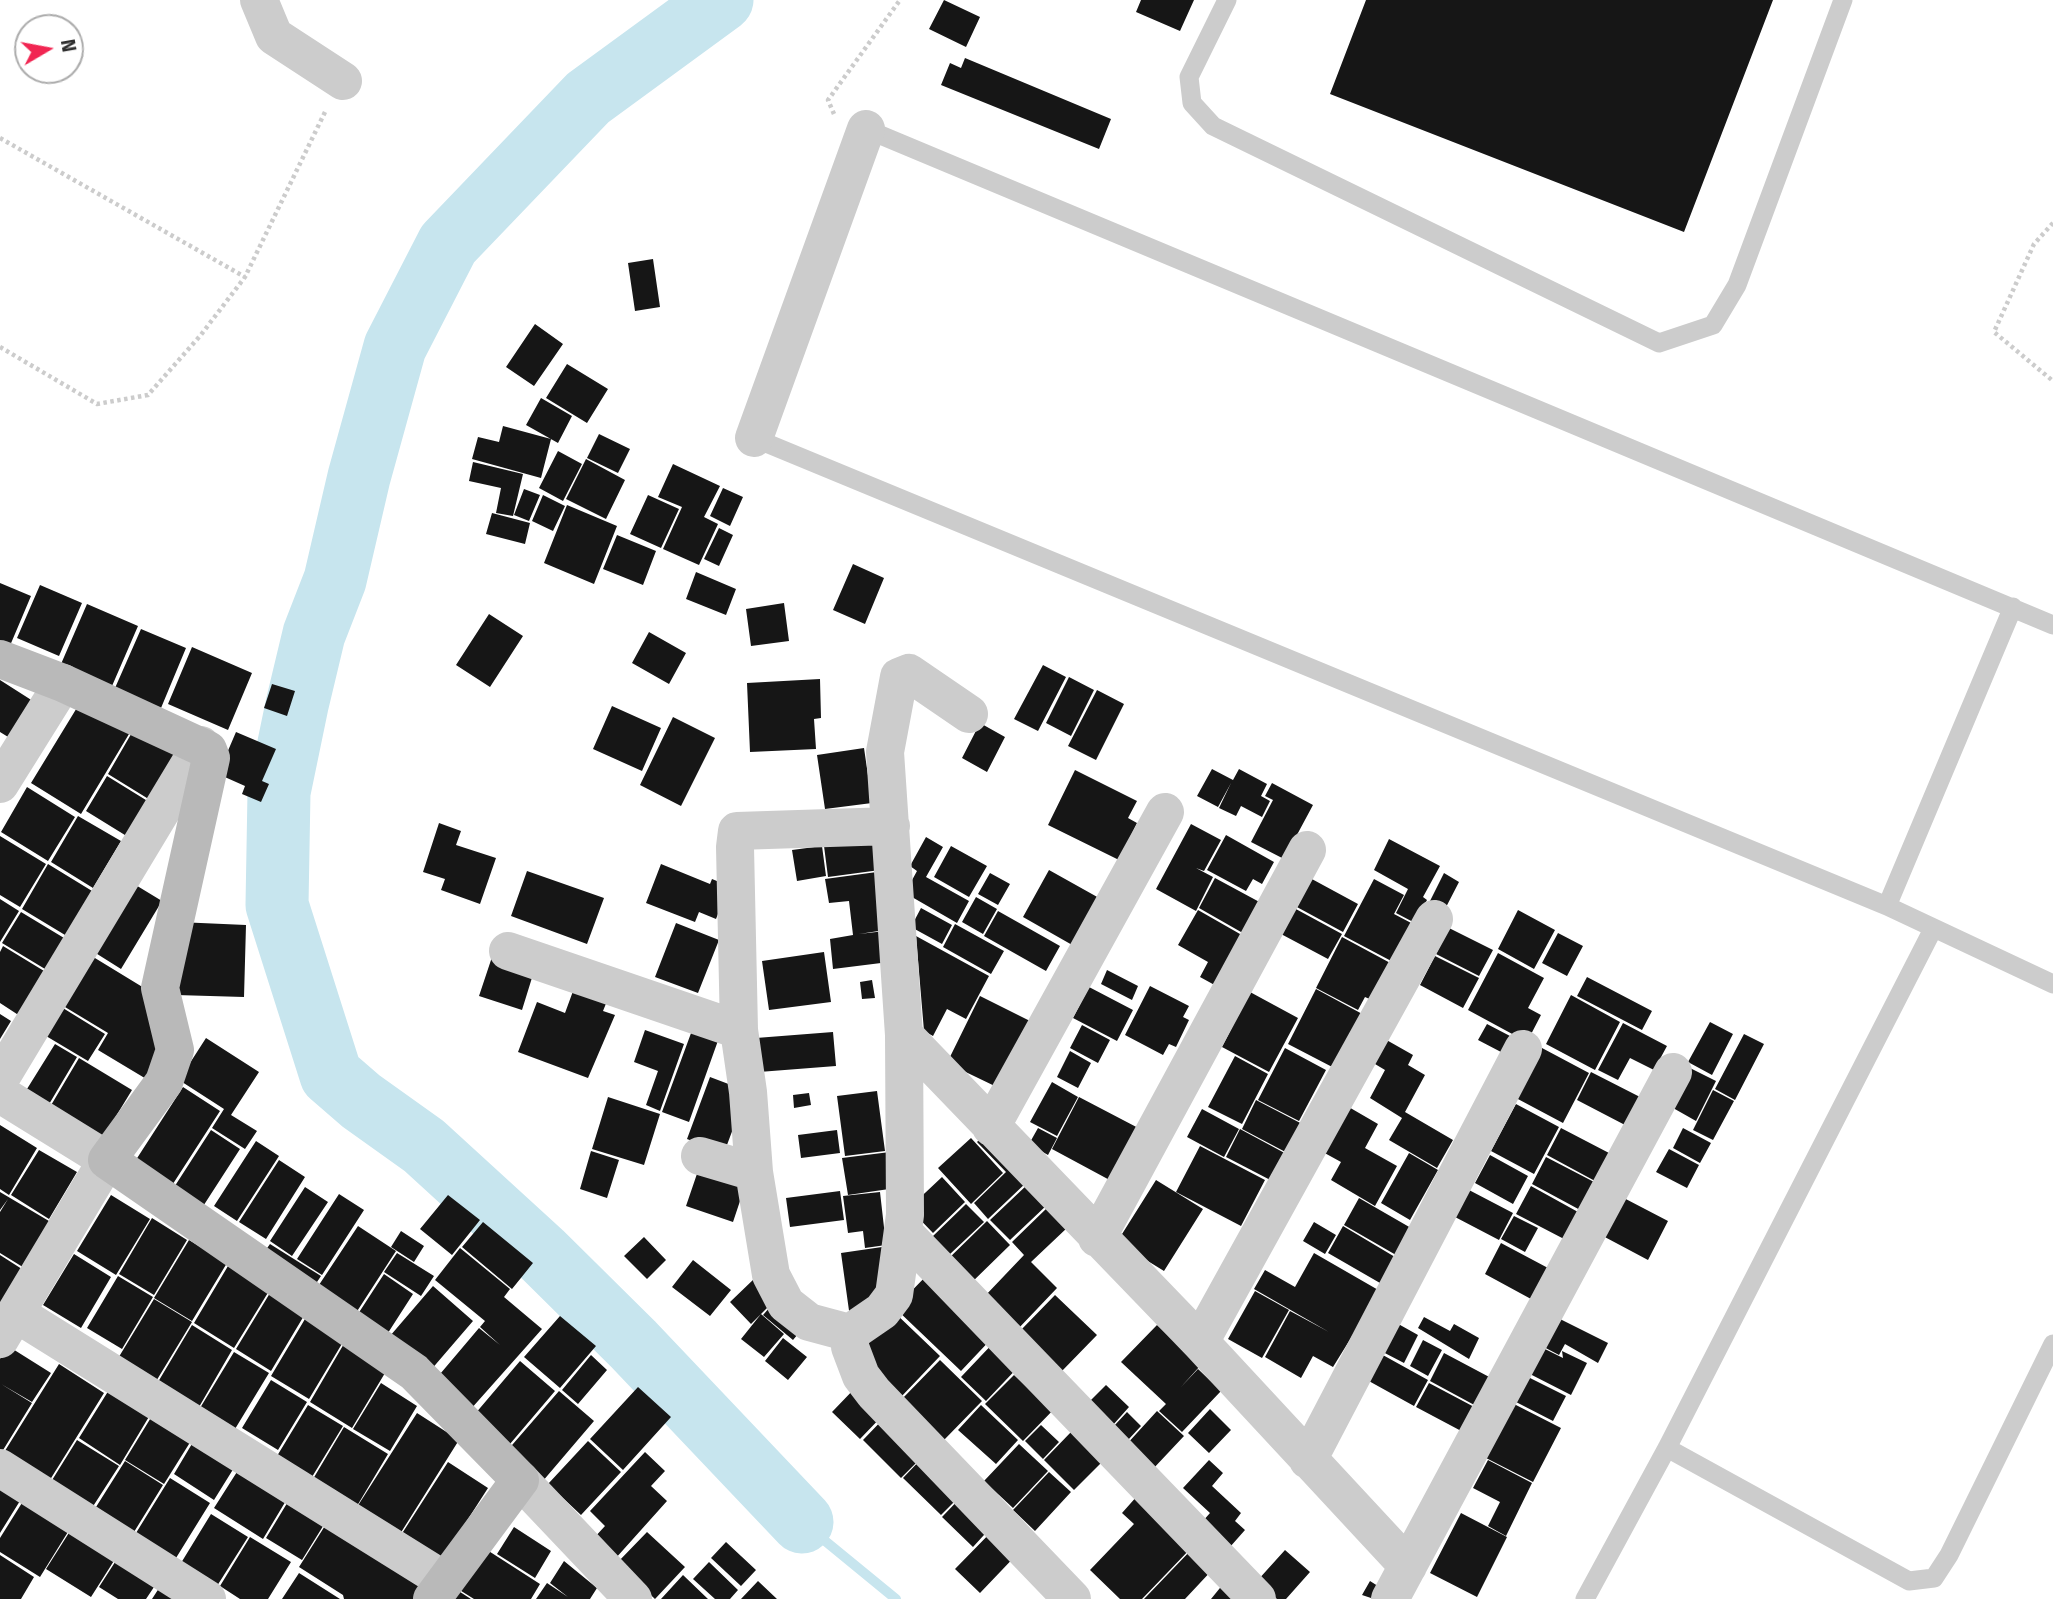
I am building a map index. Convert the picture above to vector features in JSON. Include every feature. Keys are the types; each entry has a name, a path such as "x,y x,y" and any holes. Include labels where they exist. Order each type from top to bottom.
{"street":[{"path":"259,0 274,36 343,81"},
{"path":"754,439 866,129"},
{"path":"0,659 63,683 201,744 211,758 160,988 175,1050 164,1082 107,1160 9,1326 438,1590 520,1480"},
{"path":"850,1333 881,1311 894,1295 903,1233 904,1035 885,752 899,677 909,673 969,714"},
{"path":"0,784 63,683"},
{"path":"0,1079 201,744"},
{"path":"991,1127 1165,812"},
{"path":"850,1333 809,1322 786,1304 775,1286 754,1172 748,1092 739,1030 734,847 737,831 891,826"},
{"path":"1097,1238 1307,850"},
{"path":"1200,1342 1433,919"},
{"path":"508,951 739,1030"},
{"path":"904,1035 1200,1342 1308,1460 1399,1583 1673,1072"},
{"path":"1308,1460 1524,1049"},
{"path":"0,1094 107,1160 414,1371 628,1597"},
{"path":"701,1156 754,1172"},
{"path":"903,1233 1257,1599"},
{"path":"850,1333 850,1348 861,1376 874,1393 1072,1599"},
{"path":"0,1468 207,1599"}],"lane":[{"path":"1227,0 1189,77 1192,103 1213,126 1658,344 1713,325 1737,285 1843,0"},
{"path":"866,129 2053,625"},
{"path":"754,439 1887,906 2053,984"},
{"path":"1887,906 2013,607"},
{"path":"1585,1599 1667,1448 1933,929"},
{"path":"1667,1448 1909,1581 1934,1578 1949,1555 2053,1345"}],"path":[{"path":"866,129 839,123 828,100 900,0"},
{"path":"0,347 97,404 148,395 200,336 245,277 311,136 343,81"},
{"path":"0,138 245,277"},
{"path":"2053,223 2034,243 1994,332 2053,381"}],"building":[{"path":"944,0 980,17 966,47 929,29"},
{"path":"1141,0 1194,0 1180,31 1136,12"},
{"path":"1366,0 1773,0 1684,232 1330,94"},
{"path":"965,58 1111,119 1099,149 941,85 950,63 961,68"},
{"path":"653,259 660,307 635,311 628,263"},
{"path":"535,324 563,344 534,386 506,367"},
{"path":"567,364 608,389 587,423 546,398"},
{"path":"541,398 572,416 558,443 526,425"},
{"path":"503,426 551,439 541,478 472,459 478,437 499,442"},
{"path":"599,434 630,449 618,473 587,458"},
{"path":"558,451 582,464 563,501 539,488"},
{"path":"586,459 625,480 606,519 566,499"},
{"path":"473,462 523,474 513,516 496,513 501,488 469,481"},
{"path":"673,464 720,486 704,517 718,524 699,565 663,549 682,507 658,497"},
{"path":"723,488 743,497 730,526 710,516"},
{"path":"524,489 540,495 529,521 514,515"},
{"path":"543,495 565,506 553,531 532,521"},
{"path":"648,495 679,509 661,548 630,534"},
{"path":"567,505 617,526 594,584 544,563"},
{"path":"492,513 530,523 525,544 486,534"},
{"path":"719,528 733,535 719,566 704,559"},
{"path":"617,535 656,551 643,585 603,569"},
{"path":"853,564 884,578 865,624 833,610"},
{"path":"696,572 736,589 726,615 686,599"},
{"path":"0,583 31,596 9,648 0,644"},
{"path":"40,585 82,603 59,656 17,638"},
{"path":"784,603 789,641 751,646 746,609"},
{"path":"87,604 138,626 112,686 61,664"},
{"path":"489,614 523,636 490,687 456,665"},
{"path":"141,629 186,648 161,708 115,688"},
{"path":"649,632 686,653 669,684 632,663"},
{"path":"192,647 252,673 228,730 168,704"},
{"path":"1043,665 1066,677 1038,731 1014,719"},
{"path":"1069,677 1094,690 1071,736 1046,723"},
{"path":"820,679 821,718 814,719 816,749 750,752 747,683"},
{"path":"0,680 36,703 13,740 0,732"},
{"path":"272,684 295,691 287,716 264,708"},
{"path":"1097,690 1124,704 1096,760 1068,746"},
{"path":"78,706 132,729 81,814 31,783"},
{"path":"612,706 661,728 642,771 593,749"},
{"path":"673,717 715,738 681,806 640,785"},
{"path":"980,723 1005,737 987,772 962,758"},
{"path":"134,729 186,748 155,803 108,774"},
{"path":"236,732 276,749 262,781 269,784 261,802 242,794 245,786 218,774"},
{"path":"864,748 872,803 825,809 817,755"},
{"path":"1212,769 1233,780 1239,769 1267,784 1261,796 1270,801 1262,817 1241,806 1236,816 1219,808 1231,783 1218,807 1197,796"},
{"path":"1075,770 1137,801 1128,818 1137,823 1119,860 1048,825"},
{"path":"107,776 154,805 133,840 86,811"},
{"path":"1272,783 1313,805 1284,859 1251,842 1273,800 1265,796"},
{"path":"27,787 75,817 48,861 1,832"},
{"path":"78,816 121,841 93,888 51,862"},
{"path":"439,823 461,831 456,845 496,858 480,904 441,890 445,879 423,872"},
{"path":"1191,824 1221,840 1204,871 1196,868 1213,877 1196,911 1156,889"},
{"path":"1226,835 1274,862 1262,884 1253,879 1246,891 1207,870"},
{"path":"0,836 46,864 20,907 0,895"},
{"path":"926,837 943,847 926,877 969,901 957,923 905,893 917,871 910,866"},
{"path":"876,838 880,870 828,877 824,846"},
{"path":"1389,839 1440,866 1423,897 1427,900 1415,923 1396,913 1408,889 1374,870"},
{"path":"822,846 826,876 797,881 792,850"},
{"path":"951,846 987,866 969,897 934,877"},
{"path":"48,864 97,894 70,938 22,909"},
{"path":"661,864 710,884 712,879 729,886 716,919 699,912 695,922 646,903"},
{"path":"1049,870 1108,903 1081,950 1023,917"},
{"path":"527,871 604,898 587,944 511,916"},
{"path":"877,872 885,930 859,934 885,931 889,962 833,969 830,939 853,935 849,901 829,903 825,879"},
{"path":"990,873 1010,884 998,905 978,894"},
{"path":"1444,873 1459,882 1443,913 1428,905"},
{"path":"1215,878 1265,905 1248,936 1199,908"},
{"path":"1310,878 1358,904 1343,932 1295,906"},
{"path":"1374,879 1404,895 1394,914 1415,925 1395,963 1344,936"},
{"path":"134,884 162,901 121,969 94,952"},
{"path":"976,897 997,909 983,934 962,922"},
{"path":"0,899 19,911 0,942"},
{"path":"921,908 952,925 942,944 911,927"},
{"path":"1294,908 1342,934 1328,959 1281,934"},
{"path":"1198,910 1247,938 1220,988 1200,977 1208,962 1178,945"},
{"path":"1518,910 1555,930 1534,969 1498,949"},
{"path":"998,911 1060,946 1046,971 984,936"},
{"path":"21,912 69,941 50,972 2,943"},
{"path":"178,922 246,925 244,997 176,995"},
{"path":"676,923 719,940 698,993 655,977"},
{"path":"955,924 1004,951 991,974 943,947"},
{"path":"1449,928 1493,950 1479,976 1436,954"},
{"path":"1558,933 1583,946 1567,976 1542,963"},
{"path":"916,936 989,976 966,1019 947,1009 933,1036 924,1031"},
{"path":"1342,937 1394,965 1374,1001 1365,997 1358,1010 1316,988"},
{"path":"3,946 49,974 23,1018 0,1003 0,952"},
{"path":"824,952 831,1002 769,1010 762,961"},
{"path":"1498,953 1544,978 1528,1008 1541,1015 1527,1042 1468,1010"},
{"path":"493,954 535,968 522,1010 479,996"},
{"path":"90,955 149,991 164,1054 148,1080 98,1050 108,1033 60,1004"},
{"path":"1435,956 1479,978 1463,1008 1420,985"},
{"path":"1107,970 1138,986 1132,1000 1101,984"},
{"path":"1587,977 1652,1011 1642,1030 1577,996"},
{"path":"872,980 875,998 862,999 860,982"},
{"path":"576,983 609,996 603,1011 615,1015 588,1078 518,1052 537,1002 565,1013"},
{"path":"1150,986 1189,1006 1183,1017 1189,1020 1176,1047 1169,1044 1163,1055 1125,1035"},
{"path":"1089,987 1133,1010 1117,1041 1073,1018"},
{"path":"1316,989 1366,1016 1338,1070 1288,1044"},
{"path":"1250,992 1298,1018 1269,1072 1222,1047"},
{"path":"1571,995 1620,1022 1595,1070 1546,1044"},
{"path":"980,996 1036,1024 1003,1090 947,1063"},
{"path":"58,1005 105,1034 88,1061 41,1033"},
{"path":"0,1014 11,1021 0,1039"},
{"path":"1710,1022 1733,1034 1712,1075 1688,1062"},
{"path":"1623,1023 1667,1046 1654,1070 1630,1058 1618,1080 1598,1070"},
{"path":"1487,1024 1510,1036 1501,1052 1478,1040"},
{"path":"694,1025 720,1035 689,1122 662,1112"},
{"path":"1082,1025 1110,1040 1098,1063 1070,1048"},
{"path":"645,1030 684,1044 660,1111 646,1105 658,1071 634,1062"},
{"path":"833,1032 836,1066 759,1072 756,1038"},
{"path":"1744,1034 1764,1044 1735,1100 1715,1089"},
{"path":"206,1038 259,1072 231,1115 257,1131 245,1149 212,1128 224,1109 179,1080"},
{"path":"1383,1038 1413,1055 1408,1065 1425,1075 1405,1112 1453,1140 1437,1168 1389,1140 1402,1118 1370,1098 1385,1070 1370,1061"},
{"path":"55,1044 77,1057 45,1111 22,1097"},
{"path":"1285,1048 1326,1070 1299,1121 1258,1100"},
{"path":"1542,1048 1589,1073 1563,1123 1516,1098"},
{"path":"1070,1051 1091,1063 1078,1088 1057,1077"},
{"path":"1235,1056 1268,1074 1242,1124 1208,1107"},
{"path":"79,1058 132,1090 99,1144 47,1112"},
{"path":"1686,1066 1716,1081 1696,1121 1666,1104"},
{"path":"1591,1072 1640,1097 1625,1125 1577,1100"},
{"path":"710,1077 747,1091 724,1153 687,1139"},
{"path":"1052,1082 1078,1097 1057,1136 1030,1122"},
{"path":"183,1087 220,1111 169,1190 132,1166"},
{"path":"1713,1090 1734,1101 1713,1140 1693,1130"},
{"path":"877,1091 885,1151 845,1156 837,1096"},
{"path":"809,1093 811,1105 794,1108 793,1095"},
{"path":"608,1097 660,1114 644,1165 592,1149"},
{"path":"1079,1097 1144,1131 1117,1184 1052,1149"},
{"path":"1256,1100 1308,1127 1293,1156 1242,1129"},
{"path":"1516,1104 1559,1127 1534,1174 1491,1151"},
{"path":"1347,1106 1378,1124 1365,1148 1397,1166 1375,1206 1331,1180 1341,1162 1321,1151"},
{"path":"1202,1109 1239,1129 1224,1157 1187,1137"},
{"path":"0,1125 37,1148 9,1195 0,1189"},
{"path":"1038,1128 1057,1138 1048,1155 1029,1144"},
{"path":"1561,1128 1609,1153 1595,1181 1547,1155"},
{"path":"1683,1128 1711,1143 1700,1163 1673,1148"},
{"path":"1240,1129 1292,1157 1278,1184 1226,1157"},
{"path":"211,1130 240,1149 200,1211 171,1192"},
{"path":"837,1130 840,1153 801,1158 798,1135"},
{"path":"985,1134 1029,1180 988,1219 974,1203 1006,1172 977,1142"},
{"path":"971,1138 1003,1173 971,1204 938,1168"},
{"path":"256,1141 279,1156 237,1221 214,1206"},
{"path":"1200,1146 1265,1180 1241,1226 1176,1192"},
{"path":"1669,1149 1699,1165 1687,1188 1656,1172"},
{"path":"39,1150 77,1172 49,1219 11,1195"},
{"path":"591,1151 619,1160 607,1198 580,1189"},
{"path":"890,1152 896,1188 848,1195 842,1158"},
{"path":"1409,1153 1438,1170 1410,1220 1381,1203"},
{"path":"1490,1155 1528,1176 1513,1204 1475,1183"},
{"path":"1546,1157 1596,1183 1582,1211 1532,1184"},
{"path":"279,1160 305,1177 266,1239 239,1222"},
{"path":"700,1165 747,1180 733,1222 686,1206"},
{"path":"942,1177 965,1202 933,1233 909,1208"},
{"path":"1156,1180 1203,1209 1164,1271 1117,1242"},
{"path":"1028,1184 1048,1204 1010,1240 990,1220"},
{"path":"1531,1186 1578,1212 1564,1239 1516,1214"},
{"path":"305,1187 328,1202 292,1256 270,1241"},
{"path":"1469,1190 1513,1213 1499,1240 1455,1217"},
{"path":"840,1191 844,1220 790,1227 786,1198"},
{"path":"0,1192 54,1224 26,1269 0,1253 0,1212 8,1199 0,1210"},
{"path":"880,1192 886,1245 865,1248 863,1231 848,1233 843,1196"},
{"path":"339,1194 364,1210 322,1275 297,1259"},
{"path":"111,1195 150,1219 116,1275 77,1251"},
{"path":"448,1195 480,1220 452,1255 420,1229"},
{"path":"1620,1196 1668,1221 1648,1260 1601,1235"},
{"path":"1359,1198 1411,1228 1396,1255 1344,1225"},
{"path":"966,1204 984,1222 949,1255 932,1237"},
{"path":"1048,1207 1068,1227 1031,1262 1057,1288 1017,1330 984,1297 1024,1255 1012,1242"},
{"path":"1514,1216 1538,1228 1525,1252 1501,1239"},
{"path":"152,1218 187,1240 154,1295 119,1274"},
{"path":"987,1221 1010,1245 967,1287 944,1263"},
{"path":"483,1222 533,1263 512,1289 462,1247"},
{"path":"1314,1222 1336,1235 1325,1254 1303,1241"},
{"path":"358,1226 396,1251 354,1316 315,1291"},
{"path":"1343,1226 1395,1257 1380,1283 1328,1253"},
{"path":"401,1231 424,1246 414,1262 391,1247"},
{"path":"644,1237 666,1260 647,1279 624,1256"},
{"path":"189,1240 227,1263 192,1321 154,1298"},
{"path":"1501,1243 1548,1268 1531,1299 1485,1274"},
{"path":"270,1244 321,1276 311,1291 260,1258"},
{"path":"882,1247 888,1289 851,1325 841,1253"},
{"path":"460,1248 510,1289 504,1297 542,1329 470,1410 435,1380 479,1328 500,1345 480,1327 485,1321 435,1280"},
{"path":"397,1253 434,1276 421,1296 384,1272"},
{"path":"1314,1253 1380,1291 1333,1367 1313,1356 1301,1378 1265,1357 1290,1311 1329,1332 1254,1289 1265,1270 1295,1287"},
{"path":"74,1254 111,1277 81,1328 43,1305"},
{"path":"0,1255 25,1271 0,1312"},
{"path":"693,1260 731,1290 710,1316 672,1287"},
{"path":"228,1266 269,1291 234,1348 194,1323"},
{"path":"930,1272 995,1335 961,1371 895,1308"},
{"path":"384,1274 413,1294 386,1336 356,1317"},
{"path":"118,1276 153,1297 122,1349 87,1328"},
{"path":"755,1278 776,1299 751,1324 730,1302"},
{"path":"433,1286 473,1321 430,1371 390,1336"},
{"path":"1255,1291 1289,1310 1262,1358 1228,1339"},
{"path":"270,1293 305,1314 271,1371 236,1349"},
{"path":"1055,1295 1097,1335 1061,1372 1020,1331"},
{"path":"778,1298 807,1323 793,1340 763,1315"},
{"path":"154,1299 192,1322 155,1383 117,1360"},
{"path":"893,1311 940,1356 900,1398 854,1353"},
{"path":"761,1314 784,1334 764,1357 741,1339"},
{"path":"560,1316 596,1346 560,1388 524,1357"},
{"path":"1554,1316 1608,1343 1598,1363 1565,1344 1559,1355 1540,1345"},
{"path":"1424,1317 1450,1331 1454,1324 1479,1338 1469,1359 1418,1328"},
{"path":"305,1319 343,1342 309,1399 271,1376"},
{"path":"1393,1321 1418,1335 1404,1363 1379,1350"},
{"path":"192,1325 232,1350 199,1407 158,1382"},
{"path":"1157,1325 1200,1366 1180,1388 1198,1369 1221,1391 1182,1432 1159,1411 1166,1404 1121,1362"},
{"path":"783,1338 807,1357 788,1380 765,1361"},
{"path":"998,1338 1023,1362 986,1401 961,1377"},
{"path":"1423,1340 1442,1350 1428,1376 1410,1366"},
{"path":"345,1342 388,1368 352,1428 310,1402"},
{"path":"8,1346 51,1373 32,1402 1,1384 32,1403 0,1455 0,1359"},
{"path":"1539,1346 1563,1358 1562,1351 1587,1363 1571,1395 1526,1372"},
{"path":"234,1352 269,1373 235,1429 200,1408"},
{"path":"1444,1353 1493,1379 1478,1407 1430,1381"},
{"path":"1381,1354 1428,1380 1414,1406 1367,1380"},
{"path":"591,1355 607,1370 578,1404 562,1390"},
{"path":"940,1360 982,1401 944,1440 902,1399"},
{"path":"520,1361 555,1391 504,1451 469,1421"},
{"path":"59,1364 104,1393 48,1483 3,1454"},
{"path":"1014,1375 1034,1394 1059,1404 1023,1441 985,1404"},
{"path":"1528,1377 1566,1396 1553,1421 1516,1402"},
{"path":"271,1380 307,1402 278,1450 242,1428"},
{"path":"381,1383 417,1406 390,1451 353,1429"},
{"path":"1429,1383 1478,1409 1465,1433 1416,1407"},
{"path":"112,1385 153,1410 120,1465 79,1438"},
{"path":"1106,1385 1129,1407 1113,1425 1089,1402"},
{"path":"857,1386 885,1413 860,1439 832,1412"},
{"path":"638,1387 671,1417 623,1470 590,1439"},
{"path":"559,1391 594,1421 542,1482 506,1452"},
{"path":"1514,1404 1561,1428 1533,1482 1486,1458"},
{"path":"308,1405 343,1426 312,1477 277,1456"},
{"path":"981,1405 1018,1440 996,1464 958,1430"},
{"path":"1210,1409 1231,1430 1209,1453 1188,1433"},
{"path":"155,1411 194,1436 164,1484 125,1460"},
{"path":"1157,1411 1184,1436 1152,1470 1126,1445"},
{"path":"1127,1412 1141,1426 1128,1440 1114,1426"},
{"path":"417,1413 459,1440 400,1534 357,1507"},
{"path":"887,1415 926,1453 901,1478 863,1440"},
{"path":"1041,1425 1059,1442 1043,1459 1025,1441"},
{"path":"344,1427 388,1454 357,1506 313,1479"},
{"path":"1071,1432 1102,1462 1074,1490 1044,1460"},
{"path":"196,1437 237,1463 214,1500 174,1474"},
{"path":"77,1440 119,1466 90,1511 49,1485"},
{"path":"588,1441 621,1472 581,1515 548,1484"},
{"path":"1019,1444 1048,1471 1013,1508 984,1481"},
{"path":"645,1452 665,1471 651,1486 667,1501 615,1559 593,1539 605,1526 590,1511"},
{"path":"925,1455 963,1493 941,1515 903,1478"},
{"path":"1209,1460 1223,1473 1212,1486 1241,1513 1235,1521 1245,1530 1222,1556 1194,1531 1210,1513 1183,1488"},
{"path":"1488,1460 1532,1483 1506,1536 1488,1526 1500,1502 1473,1488"},
{"path":"125,1461 163,1485 134,1532 96,1507"},
{"path":"448,1462 488,1488 441,1561 401,1535"},
{"path":"242,1464 290,1494 263,1539 214,1508"},
{"path":"1049,1472 1071,1492 1035,1531 1013,1510"},
{"path":"170,1478 210,1503 176,1558 136,1533"},
{"path":"0,1481 23,1496 0,1533"},
{"path":"964,1494 994,1524 973,1547 942,1517"},
{"path":"1138,1495 1192,1547 1142,1599 1120,1599 1090,1570 1134,1524 1122,1513"},
{"path":"25,1498 71,1527 40,1577 0,1552 0,1538"},
{"path":"289,1500 325,1523 302,1560 266,1538"},
{"path":"1461,1513 1507,1537 1477,1597 1430,1573"},
{"path":"211,1514 248,1537 217,1586 181,1563"},
{"path":"328,1521 424,1586 416,1599 344,1599 343,1595 299,1567"},
{"path":"998,1525 1022,1549 980,1593 955,1569"},
{"path":"514,1527 551,1551 535,1578 497,1554"},
{"path":"72,1528 117,1556 91,1597 46,1569"},
{"path":"647,1532 685,1567 655,1599 617,1563"},
{"path":"250,1537 291,1562 268,1599 240,1599 220,1586"},
{"path":"726,1542 756,1570 741,1586 711,1558"},
{"path":"484,1548 540,1584 531,1599 474,1599 458,1589"},
{"path":"1193,1548 1214,1568 1185,1599 1144,1599"},
{"path":"1285,1550 1310,1572 1286,1599 1277,1599 1257,1581"},
{"path":"0,1555 34,1577 21,1599 0,1599"},
{"path":"117,1559 156,1584 146,1599 118,1599 99,1587"},
{"path":"564,1561 597,1588 590,1599 536,1599 547,1583 568,1597 550,1583"},
{"path":"709,1562 738,1590 730,1599 715,1599 693,1579"},
{"path":"299,1573 340,1599 282,1599"},
{"path":"683,1575 708,1599 661,1599"},
{"path":"758,1581 777,1599 741,1599"},
{"path":"1370,1581 1381,1588 1374,1599 1362,1595"},
{"path":"163,1582 190,1599 152,1599"},
{"path":"1224,1583 1243,1599 1211,1599"},
{"path":"457,1590 471,1599 452,1599"}],"waterway":[{"path":"722,0 588,98 448,244 395,347 359,477 335,580 314,634 297,705 279,792 277,905 331,1075 361,1101 424,1146 541,1253 633,1344 802,1522"},
{"path":"802,1522 896,1599"}]}
